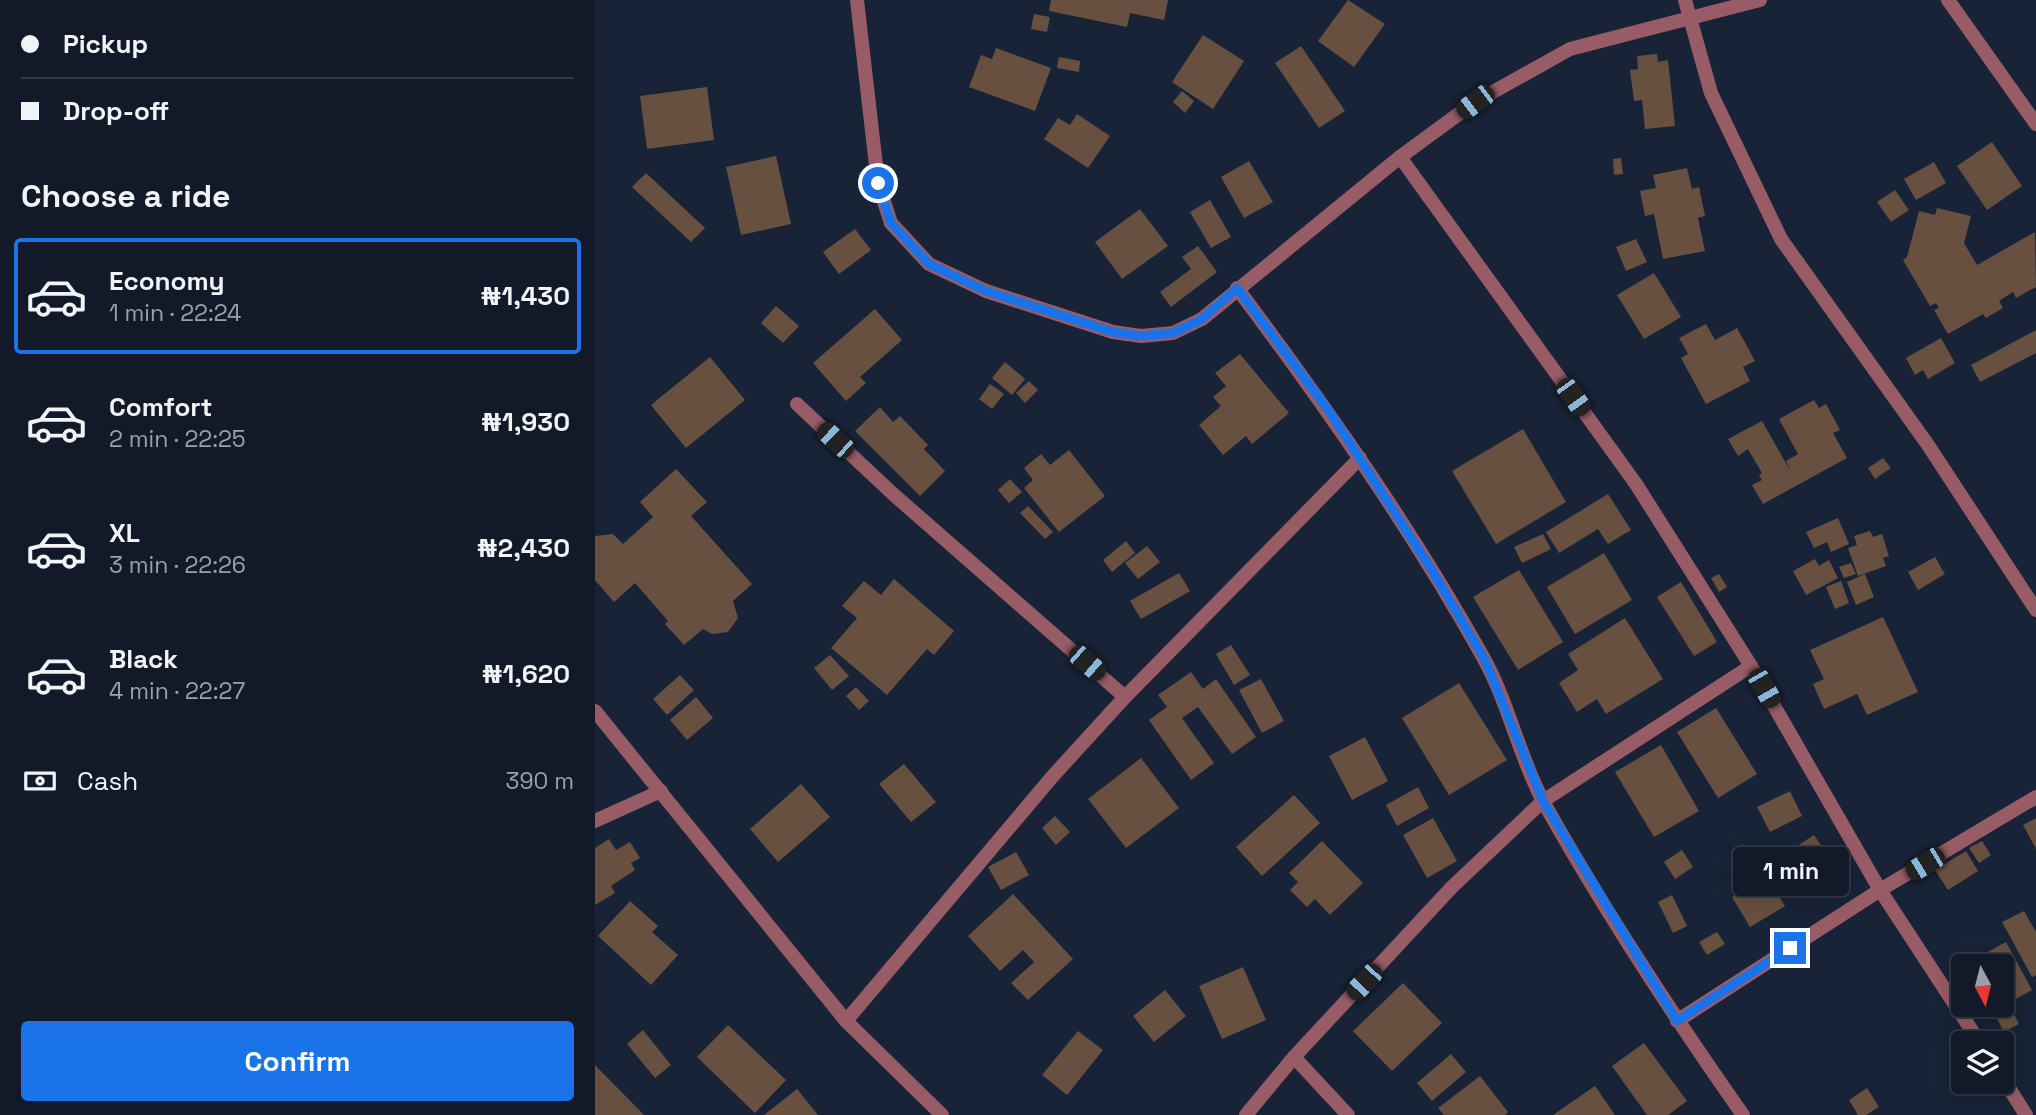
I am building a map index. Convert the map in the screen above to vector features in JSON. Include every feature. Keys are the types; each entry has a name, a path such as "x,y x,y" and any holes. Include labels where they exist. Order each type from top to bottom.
{"street":[{"path":"857,0 878,183 891,223 929,264 986,291 1113,332 1141,336 1173,333 1202,319 1400,158 1475,102 1570,49 1689,16 1760,0"},
{"path":"1685,0 1711,93 1781,239 1928,445 2036,610"},
{"path":"1948,0 2036,124"},
{"path":"1400,158 1636,484 1751,666 1880,890 1972,1031"},
{"path":"1237,288 1329,411 1485,660 1543,801 1677,1021 1743,1115"},
{"path":"797,404 893,494 1125,697"},
{"path":"846,1021 1052,777 1125,697 1360,458"},
{"path":"1246,1115 1294,1057 1452,887 1543,801 1751,666"},
{"path":"595,711 846,1021 941,1115"},
{"path":"595,821 661,791"},
{"path":"1677,1021 1880,890 2036,797"},
{"path":"1294,1057 1348,1115"},
{"path":"2013,1094 2027,1115"}],"building":[{"path":"1051,0 1168,0 1164,20 1130,13 1127,27 1049,11"},
{"path":"1348,0 1385,24 1354,67 1318,41"},
{"path":"1034,14 1050,17 1047,32 1031,29"},
{"path":"1203,35 1244,61 1213,109 1172,82"},
{"path":"1301,46 1345,111 1319,128 1275,63"},
{"path":"996,48 1051,68 1035,111 969,87 981,55 992,59"},
{"path":"1657,54 1658,62 1668,60 1675,126 1645,129 1642,100 1634,101 1630,70 1638,69 1637,56"},
{"path":"1059,57 1080,61 1079,72 1057,68"},
{"path":"707,87 714,140 647,149 640,96"},
{"path":"1182,91 1194,101 1185,113 1173,102"},
{"path":"1077,114 1110,136 1088,168 1044,139 1058,118 1070,125"},
{"path":"1992,142 2022,186 1987,210 1957,166"},
{"path":"776,156 791,224 741,235 726,167"},
{"path":"1621,158 1623,174 1614,175 1613,159"},
{"path":"1249,161 1273,202 1244,218 1221,177"},
{"path":"1934,162 1946,183 1916,200 1904,179"},
{"path":"1687,168 1692,189 1699,187 1705,216 1698,218 1705,251 1663,259 1654,214 1645,216 1640,191 1656,188 1653,175"},
{"path":"646,173 705,228 691,242 632,187"},
{"path":"1895,190 1909,210 1891,222 1877,202"},
{"path":"1210,200 1231,237 1211,248 1190,212"},
{"path":"1937,208 1971,216 1964,243 1977,265 2035,232 2036,287 2016,298 2013,292 1999,301 2003,308 1986,318 1983,314 1948,334 1934,310 1939,308 1936,303 1930,306 1903,260 1907,257 1919,211 1935,215"},
{"path":"1140,209 1168,246 1122,279 1095,242"},
{"path":"855,229 871,250 839,274 823,252"},
{"path":"1636,239 1647,262 1626,271 1616,247"},
{"path":"1198,246 1217,272 1171,307 1160,292 1191,269 1182,257"},
{"path":"1654,273 1681,317 1644,339 1617,295"},
{"path":"776,306 799,326 783,343 761,323"},
{"path":"875,309 902,340 860,377 866,383 846,401 813,363"},
{"path":"1706,324 1715,340 1737,328 1755,361 1743,367 1750,381 1706,404 1681,358 1688,354 1679,338"},
{"path":"2036,330 2036,353 1980,382 1971,365"},
{"path":"1941,338 1955,363 1928,379 1923,370 1915,375 1906,358"},
{"path":"1240,354 1289,413 1252,444 1246,436 1223,455 1199,425 1221,406 1213,397 1226,386 1215,373"},
{"path":"710,357 745,400 686,448 651,405"},
{"path":"1005,362 1025,379 1012,395 992,378"},
{"path":"1029,381 1038,390 1025,403 1016,393"},
{"path":"990,384 1004,394 992,409 979,399"},
{"path":"1814,400 1819,408 1826,404 1840,430 1833,433 1847,458 1763,504 1752,485 1762,480 1759,475 1762,473 1748,449 1738,456 1728,439 1762,421 1791,472 1786,461 1798,454 1779,419"},
{"path":"880,407 893,422 900,416 928,445 924,449 945,471 920,496 855,431"},
{"path":"1523,429 1566,502 1496,544 1452,471"},
{"path":"1069,450 1105,496 1059,532 1024,488 1033,480 1024,468 1041,454 1050,465"},
{"path":"1883,458 1891,468 1875,479 1868,468"},
{"path":"676,469 707,502 691,516 752,584 733,601 738,618 728,632 712,634 703,629 684,645 665,624 668,621 635,583 614,602 595,580 595,536 613,534 623,544 653,517 640,502"},
{"path":"1010,479 1022,492 1009,503 998,490"},
{"path":"1608,494 1631,530 1608,544 1598,529 1559,553 1546,532"},
{"path":"1028,506 1053,532 1045,539 1020,513"},
{"path":"1838,518 1849,544 1831,552 1827,542 1814,548 1806,532"},
{"path":"1870,531 1873,537 1882,534 1889,556 1883,558 1886,566 1858,576 1848,548 1857,545 1854,536"},
{"path":"1543,534 1551,549 1522,563 1514,547"},
{"path":"1126,541 1135,553 1112,572 1103,560"},
{"path":"1147,546 1160,562 1138,579 1125,563"},
{"path":"1604,553 1632,600 1575,634 1547,587"},
{"path":"1935,557 1945,574 1918,590 1908,572"},
{"path":"1815,559 1819,566 1829,560 1838,578 1806,595 1793,571"},
{"path":"1851,563 1856,574 1844,578 1839,567"},
{"path":"1519,570 1563,642 1518,670 1473,597"},
{"path":"1179,573 1190,591 1141,619 1130,601"},
{"path":"1719,574 1727,587 1719,592 1711,578"},
{"path":"1865,574 1874,597 1856,605 1847,582"},
{"path":"894,579 954,631 934,655 927,649 887,695 831,648 857,618 842,606 864,581 881,595"},
{"path":"1841,581 1849,603 1835,609 1826,587"},
{"path":"1681,582 1717,642 1694,656 1657,597"},
{"path":"1883,617 1918,692 1867,715 1857,694 1824,709 1813,684 1824,679 1810,650"},
{"path":"1625,618 1663,679 1606,714 1597,699 1577,712 1559,683 1578,670 1568,654"},
{"path":"1231,645 1250,675 1234,685 1216,654"},
{"path":"830,655 849,676 832,690 814,668"},
{"path":"1191,672 1203,689 1216,679 1256,737 1232,754 1198,707 1182,718 1214,763 1191,780 1149,720 1167,707 1158,695"},
{"path":"680,675 694,690 667,715 653,699"},
{"path":"1261,679 1284,721 1262,733 1239,690"},
{"path":"1459,683 1507,760 1449,795 1402,718"},
{"path":"856,687 869,701 859,710 846,696"},
{"path":"696,697 713,718 687,740 670,720"},
{"path":"1716,708 1757,774 1718,798 1677,732"},
{"path":"1365,737 1388,781 1352,800 1329,756"},
{"path":"1661,745 1699,811 1654,837 1615,772"},
{"path":"1141,758 1179,808 1126,848 1088,799"},
{"path":"904,764 936,802 911,822 879,784"},
{"path":"801,784 830,817 778,862 750,829"},
{"path":"1418,787 1429,808 1397,826 1386,805"},
{"path":"1790,791 1802,816 1770,832 1757,807"},
{"path":"1294,795 1320,823 1262,876 1236,847"},
{"path":"1055,816 1070,832 1056,845 1042,828"},
{"path":"1433,818 1457,861 1427,878 1403,835"},
{"path":"2036,818 2036,849 2023,825"},
{"path":"1814,835 1838,870 1806,892 1782,856"},
{"path":"609,839 616,850 630,842 640,858 631,863 635,870 611,886 615,893 595,905 595,848"},
{"path":"1322,841 1363,883 1330,915 1315,899 1307,907 1290,890 1298,882 1289,873"},
{"path":"1982,841 1991,855 1979,863 1969,848"},
{"path":"1682,850 1693,867 1675,879 1664,862"},
{"path":"1966,851 1978,871 1948,890 1935,870"},
{"path":"1016,852 1029,875 1001,890 988,867"},
{"path":"1766,876 1785,906 1750,927 1732,897"},
{"path":"1013,894 1073,959 1028,1000 1011,983 1034,962 1023,950 1000,971 968,936"},
{"path":"1672,895 1687,926 1673,933 1658,902"},
{"path":"630,901 658,926 652,932 678,955 651,985 598,936"},
{"path":"2024,911 2036,932 2036,975 2032,977 2002,922"},
{"path":"1717,932 1725,944 1707,955 1699,942"},
{"path":"2006,942 2012,954 1984,954"},
{"path":"2014,957 2032,990 2014,1000"},
{"path":"1243,967 1266,1020 1222,1039 1199,986"},
{"path":"1403,983 1442,1023 1392,1071 1353,1031"},
{"path":"1165,990 1186,1016 1154,1042 1133,1016"},
{"path":"2014,1015 2019,1024 2003,1031 1996,1017 2014,1017"},
{"path":"728,1025 786,1080 755,1113 697,1057"},
{"path":"643,1030 671,1065 655,1078 627,1044"},
{"path":"1078,1031 1103,1050 1067,1095 1042,1075"},
{"path":"1644,1043 1687,1101 1668,1115 1647,1115 1612,1066"},
{"path":"1451,1054 1466,1072 1432,1101 1417,1083"},
{"path":"595,1065 644,1115 595,1115"},
{"path":"1480,1076 1508,1112 1505,1115 1444,1115 1438,1108"},
{"path":"1595,1086 1615,1115 1553,1115"},
{"path":"1867,1088 1879,1107 1866,1115 1858,1115 1849,1100"},
{"path":"797,1089 818,1115 764,1115"}],"route":[{"path":"878,183 891,223 929,264 986,291 1113,332 1141,336 1173,333 1202,319 1237,288 1329,411 1430,567 1485,660 1543,801 1677,1021 1790,948"}]}
